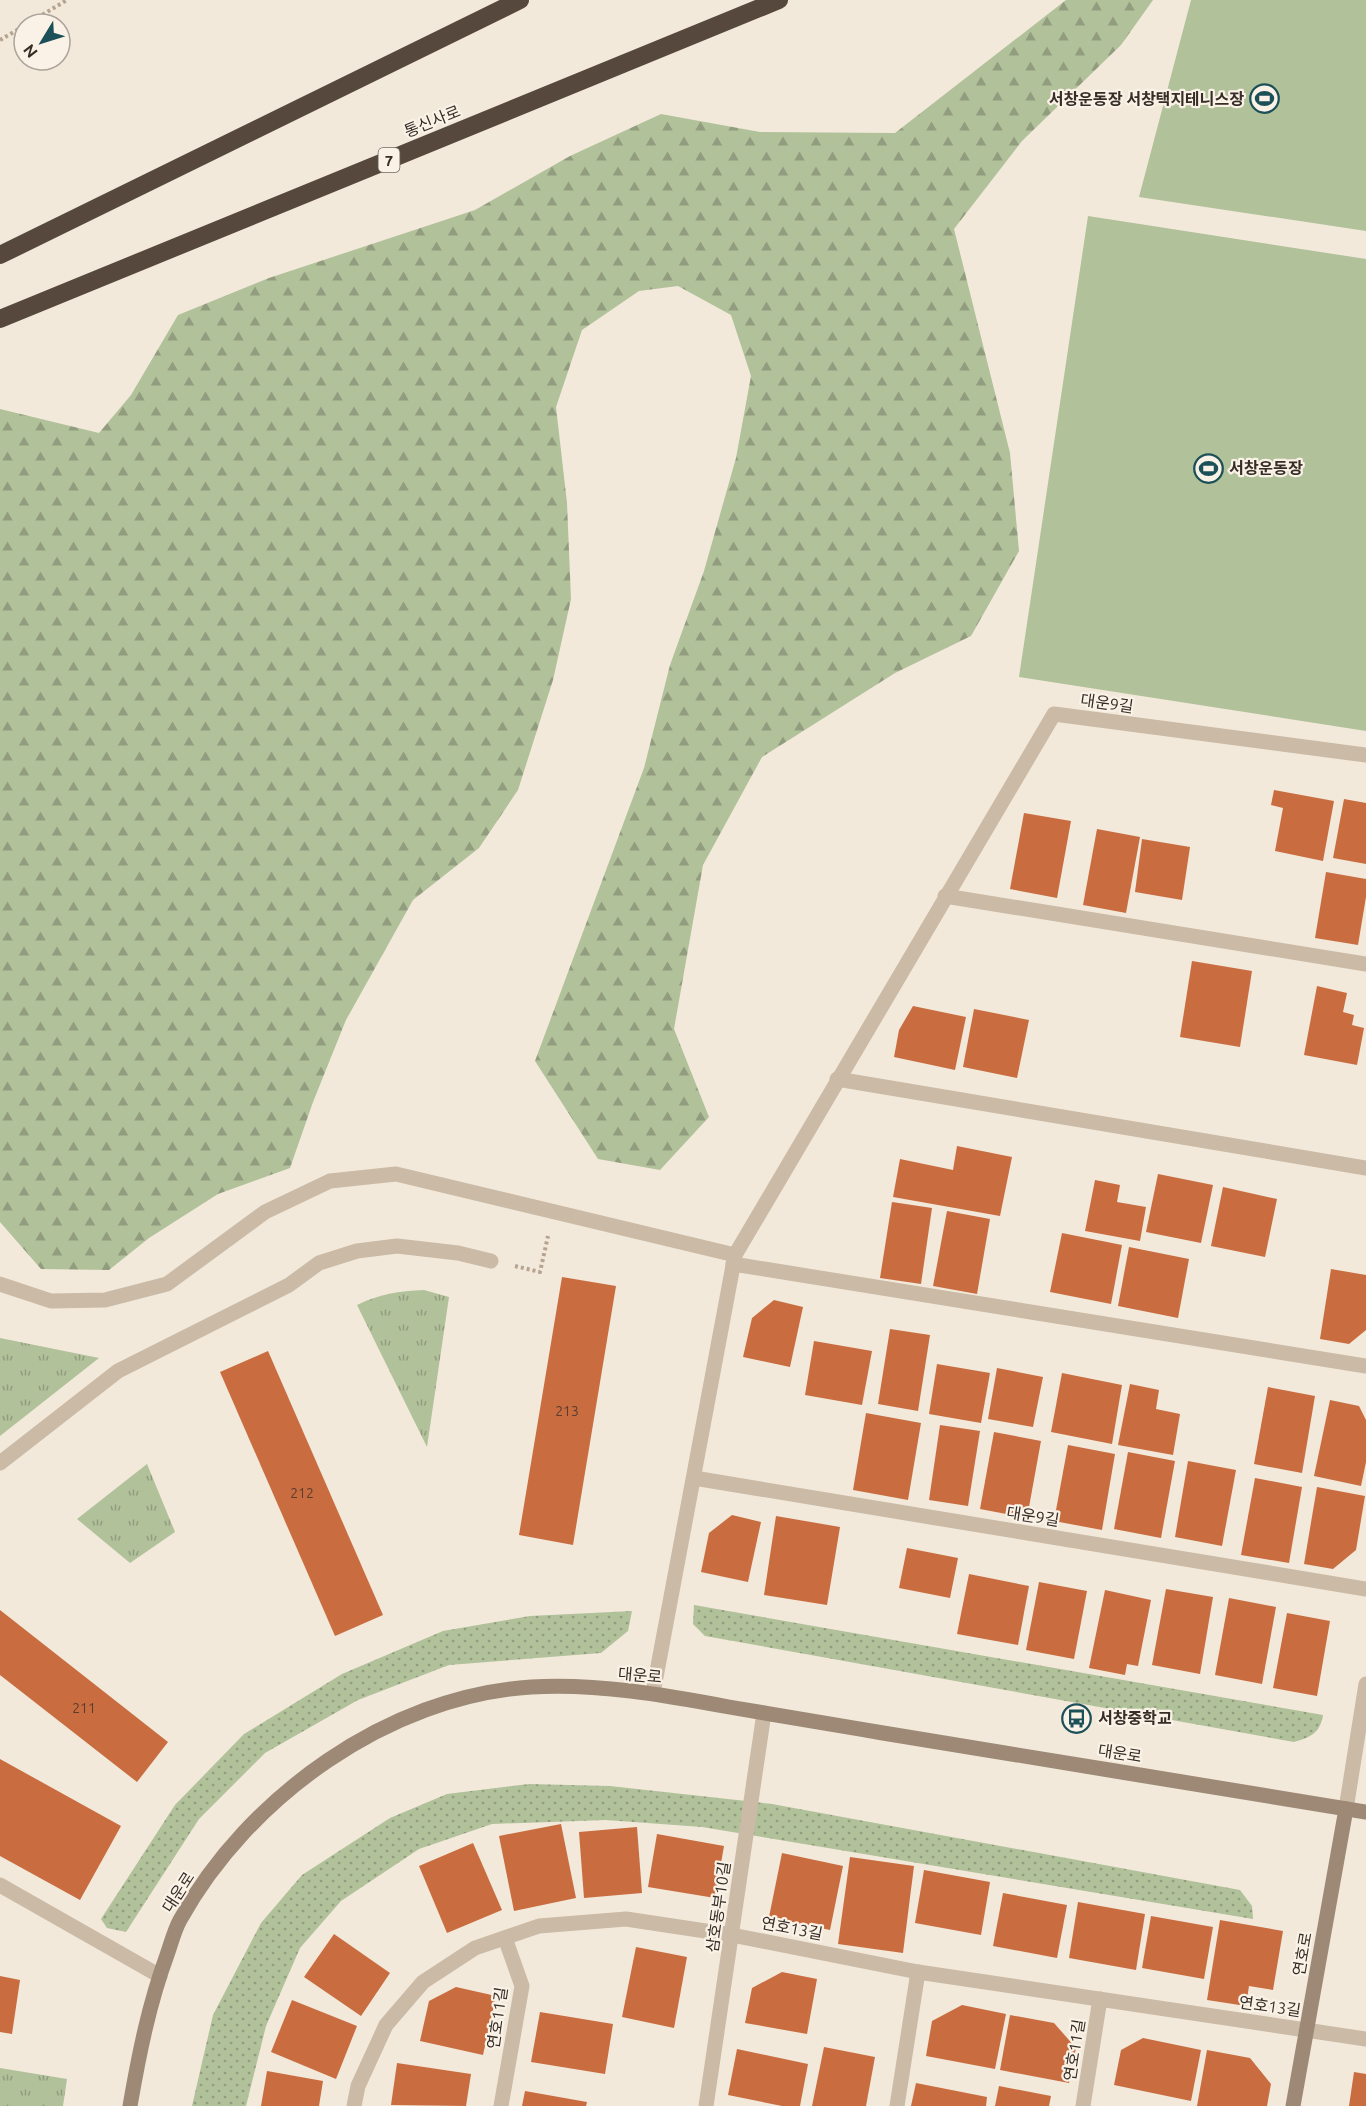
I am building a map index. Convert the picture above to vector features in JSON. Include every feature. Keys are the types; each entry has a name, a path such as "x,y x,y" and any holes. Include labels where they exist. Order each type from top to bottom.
{"highway":[{"path":"0,255 520,0"},
{"name":"통신사로","path":"0,319 779,0"}],"street":[{"name":"대운9길","path":"653,1693 734,1259 837,1079 1054,714 1366,755"},
{"path":"945,896 1366,964"},
{"path":"837,1079 1366,1168"},
{"path":"0,1284 51,1301 105,1300 167,1284 265,1212 330,1181 396,1174 554,1211 734,1259 1366,1366"},
{"path":"0,1463 118,1371 289,1286 319,1263 357,1251 397,1246 458,1253 491,1261"},
{"name":"대운9길","path":"694,1478 1366,1589"},
{"path":"1346,1809 1366,1684"},
{"name":"대운로","path":"130,2106 141,2043 160,1976 179,1922 223,1856 265,1810 340,1751 409,1716 474,1697 530,1687 653,1693 1366,1812"},
{"name":"삼호동부10길","path":"706,2106 764,1713"},
{"name":"연호로","path":"1293,2106 1346,1809"},
{"path":"0,1885 160,1976"},
{"name":"연호13길","path":"354,2106 358,2086 386,2025 423,1982 475,1948 539,1926 626,1919 732,1935 918,1972 1366,2039"},
{"name":"연호11길","path":"501,2106 522,1986 505,1938"},
{"path":"897,2106 918,1972"},
{"name":"연호11길","path":"1083,2106 1100,1999"}],"path":[{"path":"47,12 67,0"},
{"path":"491,1261 540,1272 554,1211"}],"green space":[{"path":"1066,0 1153,0 1121,45 1022,141 954,229 1010,453 1019,551 971,636 895,673 762,757 703,865 674,1029 709,1117 660,1170 598,1159 535,1061 644,768 670,665 704,571 736,458 751,376 731,315 678,286 639,291 582,330 556,407 567,503 571,599 553,680 518,790 479,848 413,900 346,1020 313,1102 290,1168 218,1194 149,1238 109,1270 41,1269 0,1222 0,409 99,433 131,395 178,315 269,278 475,210 570,156 661,114 760,132 895,133"},
{"name":"서창운동장 서창택지테니스장","path":"1191,0 1366,0 1366,231 1139,197"},
{"name":"서창운동장","path":"1088,216 1366,259 1366,731 1019,677"},
{"path":"424,1290 449,1297 427,1447 357,1305 389,1294"},
{"path":"0,1338 99,1358 0,1436"},
{"path":"147,1464 175,1532 130,1563 77,1519"},
{"path":"694,1605 1323,1715 1320,1726 1314,1733 1294,1742 705,1636 693,1624"},
{"path":"632,1611 628,1631 601,1653 449,1665 358,1700 265,1753 199,1819 126,1932 107,1928 101,1919 175,1805 244,1734 342,1674 443,1631 530,1616"},
{"path":"529,1784 610,1786 772,1804 1240,1890 1252,1906 1253,1919 702,1827 606,1820 492,1824 419,1849 341,1901 300,1948 266,2026 246,2106 192,2106 213,2015 261,1923 302,1875 390,1818 447,1794"},
{"path":"0,2068 67,2079 63,2106 0,2106"}],"building":[{"path":"1274,790 1334,801 1323,861 1275,851 1283,808 1271,805"},
{"path":"1344,799 1366,803 1366,864 1333,858"},
{"path":"1024,813 1071,821 1057,898 1010,889"},
{"path":"1097,829 1140,837 1126,913 1083,905"},
{"path":"1142,839 1190,847 1182,900 1135,892"},
{"path":"1326,872 1366,879 1366,897 1358,945 1315,938"},
{"path":"1192,961 1252,971 1240,1047 1180,1037"},
{"path":"1317,986 1347,993 1343,1012 1354,1015 1352,1025 1364,1028 1357,1065 1304,1055"},
{"path":"913,1006 966,1017 955,1070 894,1057 899,1030"},
{"path":"974,1009 1029,1020 1017,1078 963,1067"},
{"path":"957,1146 1012,1157 1000,1216 893,1197 900,1159 953,1170"},
{"path":"1158,1174 1213,1185 1201,1243 1146,1232"},
{"path":"1095,1180 1120,1185 1117,1202 1146,1207 1140,1241 1085,1231"},
{"path":"1223,1187 1277,1199 1265,1257 1211,1246"},
{"path":"892,1202 932,1208 921,1284 880,1278"},
{"path":"947,1211 990,1219 977,1294 933,1286"},
{"path":"1062,1233 1122,1245 1111,1304 1050,1292"},
{"path":"1129,1247 1189,1259 1178,1318 1118,1306"},
{"path":"1331,1269 1366,1275 1366,1330 1349,1344 1320,1339"},
{"path":"562,1277 616,1286 573,1545 519,1535"},
{"path":"774,1300 803,1307 790,1367 743,1357 752,1318"},
{"path":"890,1329 930,1335 918,1411 878,1404"},
{"path":"814,1341 872,1351 862,1405 805,1395"},
{"path":"268,1351 383,1615 335,1636 220,1372"},
{"path":"937,1364 990,1373 981,1423 929,1414"},
{"path":"997,1368 1043,1377 1033,1427 988,1419"},
{"path":"1062,1373 1122,1385 1112,1444 1051,1432"},
{"path":"1130,1384 1159,1390 1156,1409 1180,1414 1173,1455 1118,1445"},
{"path":"1268,1387 1315,1396 1302,1473 1254,1464"},
{"path":"1330,1400 1359,1406 1366,1420 1366,1462 1361,1486 1314,1476"},
{"path":"866,1413 921,1423 908,1500 853,1490"},
{"path":"940,1425 980,1431 968,1506 929,1500"},
{"path":"994,1432 1041,1441 1027,1518 980,1509"},
{"path":"1068,1445 1115,1454 1102,1530 1054,1521"},
{"path":"1128,1452 1175,1461 1161,1538 1114,1529"},
{"path":"1188,1461 1236,1470 1222,1546 1175,1537"},
{"path":"1255,1478 1302,1487 1289,1563 1241,1555"},
{"path":"1317,1487 1365,1496 1356,1550 1333,1569 1304,1564"},
{"path":"732,1515 761,1522 748,1582 701,1572 709,1533"},
{"path":"776,1516 840,1527 827,1605 764,1595"},
{"path":"907,1548 958,1558 950,1598 899,1588"},
{"path":"969,1574 1029,1586 1018,1645 957,1634"},
{"path":"1039,1582 1087,1591 1074,1659 1026,1650"},
{"path":"1166,1589 1213,1597 1200,1674 1152,1665"},
{"path":"1105,1590 1151,1600 1138,1666 1127,1664 1125,1675 1089,1668"},
{"path":"1229,1598 1276,1607 1262,1684 1215,1675"},
{"path":"0,1610 168,1742 137,1782 0,1675"},
{"path":"1287,1613 1330,1621 1317,1696 1273,1688"},
{"path":"0,1759 121,1826 80,1900 0,1856"},
{"path":"561,1824 576,1898 514,1911 499,1836"},
{"path":"637,1827 642,1893 584,1898 579,1832"},
{"path":"657,1834 724,1846 715,1898 648,1887"},
{"path":"473,1843 502,1910 447,1933 419,1866"},
{"path":"782,1853 843,1866 830,1930 769,1917"},
{"path":"850,1857 914,1866 903,1953 838,1944"},
{"path":"924,1870 990,1882 981,1935 915,1923"},
{"path":"1003,1893 1067,1905 1057,1958 993,1946"},
{"path":"1078,1902 1145,1914 1136,1970 1069,1958"},
{"path":"1151,1916 1213,1927 1204,1979 1142,1968"},
{"path":"1220,1920 1283,1931 1273,1990 1249,1986 1246,2006 1207,2000"},
{"path":"334,1934 390,1973 361,2016 304,1977"},
{"path":"636,1947 687,1957 674,2028 622,2017"},
{"path":"782,1972 817,1979 807,2034 745,2023 752,1988"},
{"path":"0,1976 20,1980 12,2034 0,2032"},
{"path":"456,1987 496,1996 483,2055 420,2041 429,2001"},
{"path":"292,2000 357,2026 336,2079 271,2052"},
{"path":"962,2005 1006,2014 995,2069 926,2056 932,2021"},
{"path":"540,2012 613,2024 605,2074 531,2062"},
{"path":"1010,2015 1054,2023 1076,2048 1069,2083 1000,2070"},
{"path":"1143,2038 1201,2050 1191,2101 1114,2085 1121,2050"},
{"path":"824,2047 875,2057 866,2106 812,2106"},
{"path":"737,2049 808,2064 800,2106 782,2106 728,2095"},
{"path":"1207,2050 1250,2058 1271,2084 1267,2106 1197,2106"},
{"path":"397,2063 471,2074 466,2106 391,2105"},
{"path":"267,2071 323,2081 319,2106 261,2106"},
{"path":"1354,2072 1366,2074 1366,2106 1349,2106"},
{"path":"916,2083 987,2097 986,2106 911,2106"},
{"path":"999,2086 1051,2096 1049,2106 995,2106"},
{"path":"525,2091 587,2102 586,2106 522,2106"}],"place":[{"name":"서창운동장 서창택지테니스장","path":"1265,99"},
{"name":"서창운동장","path":"1208,468"},
{"name":"서창중학교","path":"1077,1718"}]}
